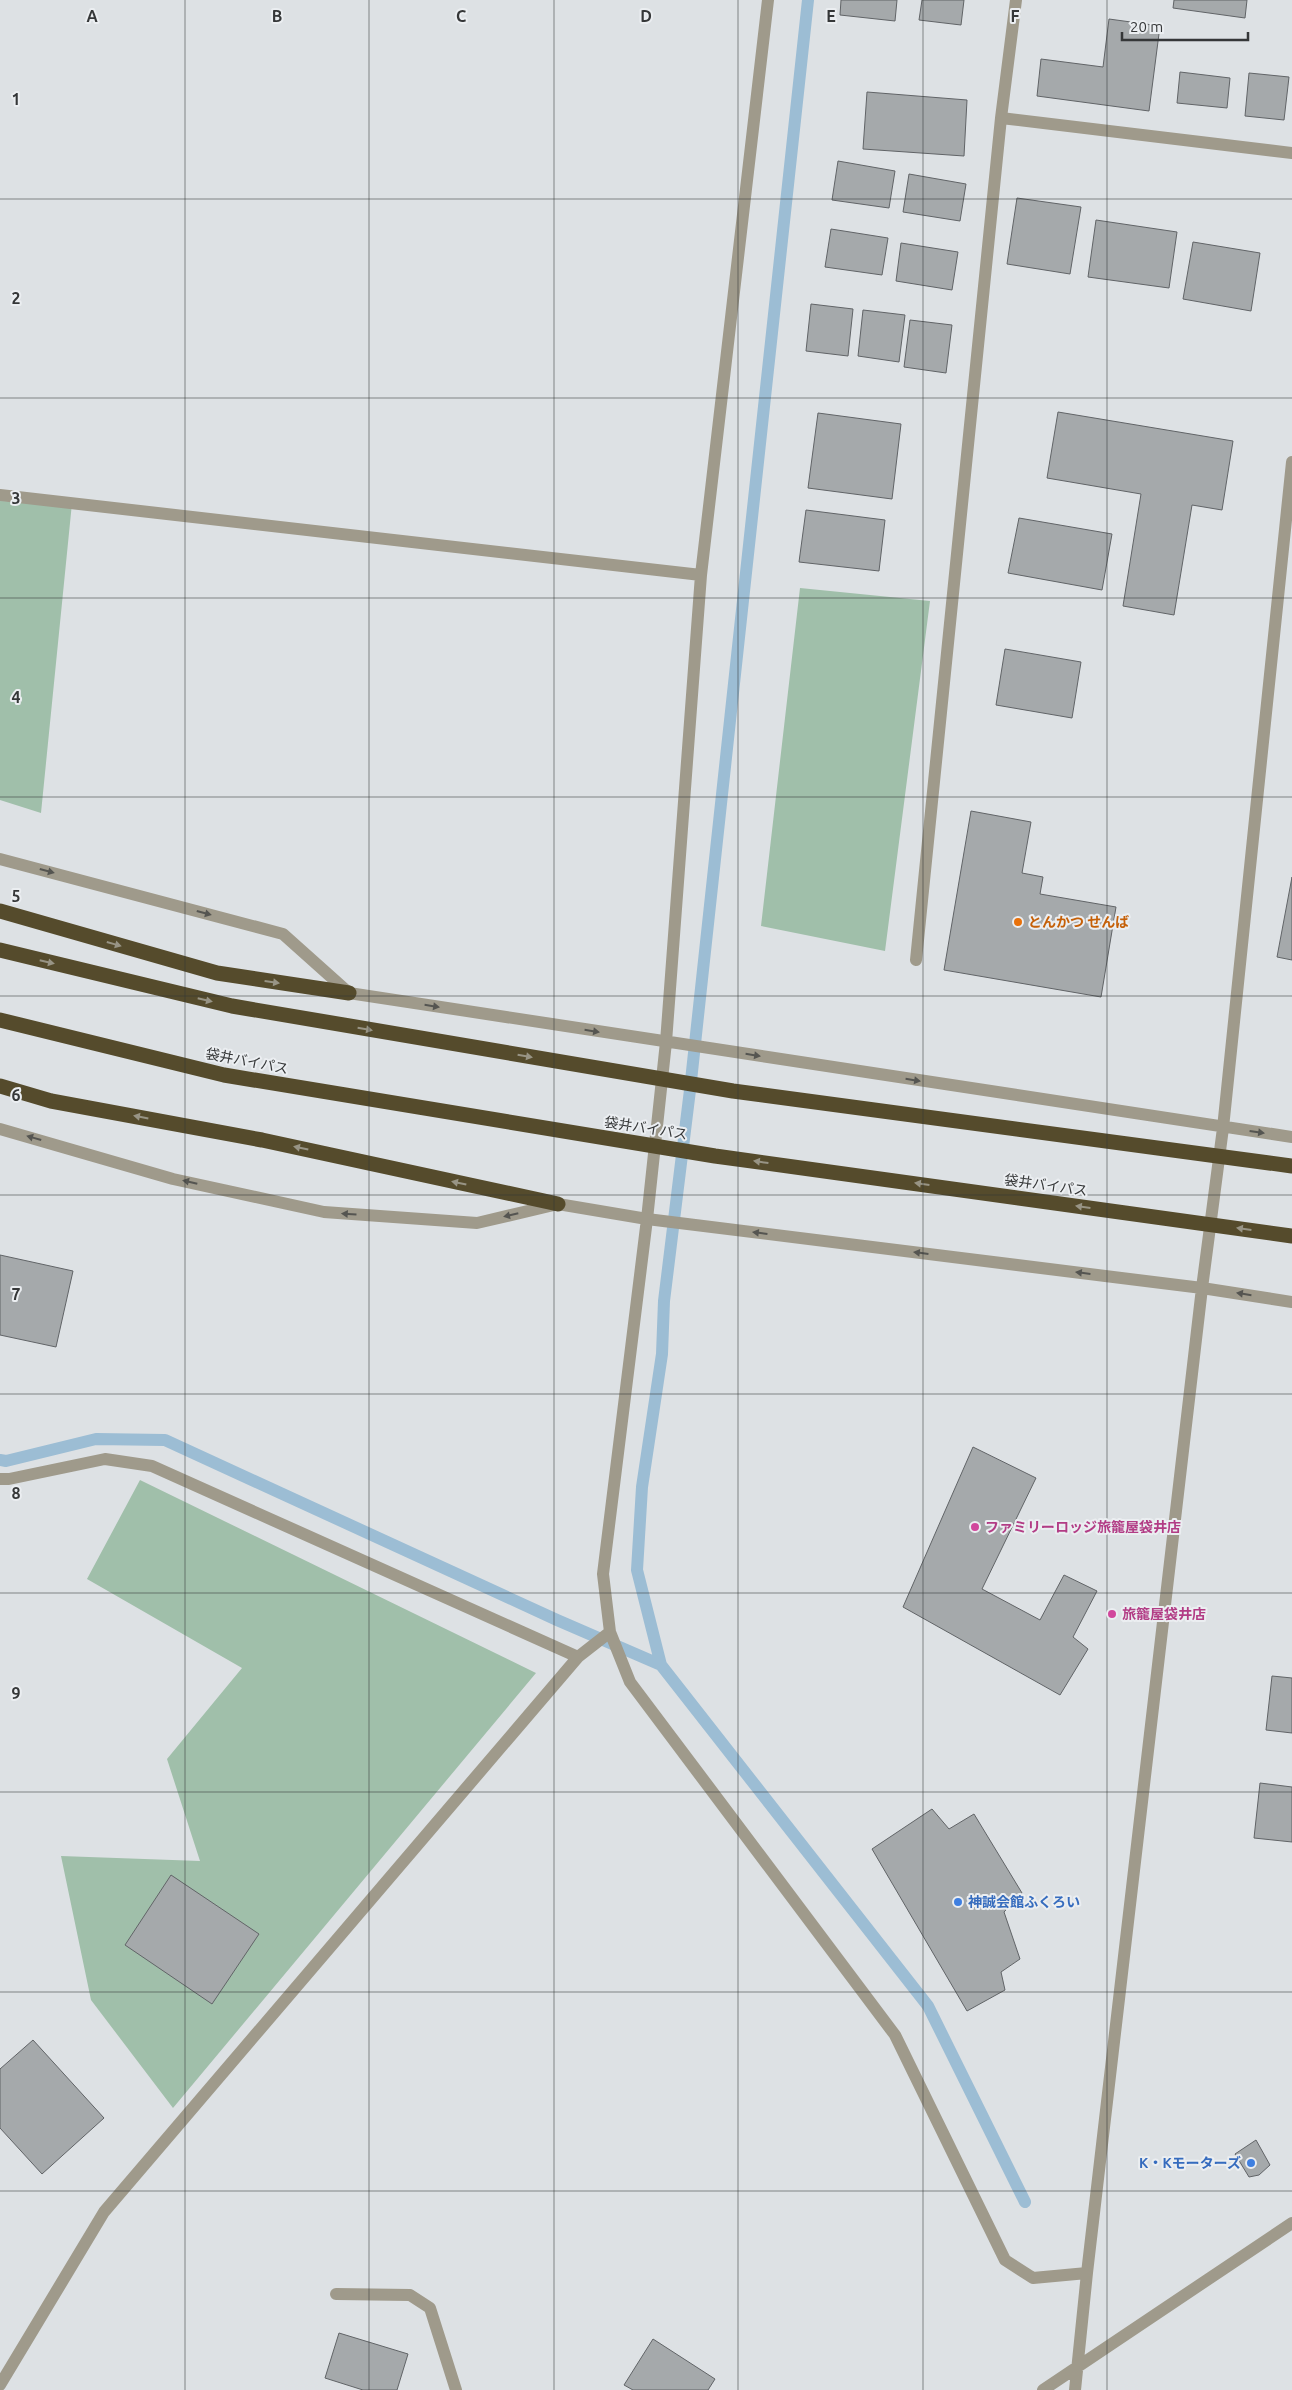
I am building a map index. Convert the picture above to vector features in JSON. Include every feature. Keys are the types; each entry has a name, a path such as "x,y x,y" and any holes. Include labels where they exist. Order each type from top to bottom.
{"highway":[{"path":"0,911 217,974 349,993"},
{"path":"0,950 232,1006 714,1088 1292,1166"},
{"name":"袋井バイパス","path":"0,1020 224,1075 715,1156 1292,1236"},
{"path":"0,1086 51,1101 262,1140 558,1204"}],"street":[{"path":"768,0 701,575 666,1042 647,1219 603,1574 610,1632 630,1682 895,2035 1005,2260 1034,2278 1087,2273"},
{"path":"916,960 1001,118 1016,0"},
{"path":"1001,118 1292,153"},
{"path":"1075,2390 1202,1288 1223,1128 1292,462"},
{"path":"0,495 701,575"},
{"path":"0,859 284,934 349,993 1223,1128 1292,1137"},
{"path":"0,1128 173,1179 324,1212 477,1223 558,1204 647,1219 1202,1288 1292,1302"},
{"path":"0,1479 9,1479 105,1459 152,1466 578,1656"},
{"path":"0,2385 104,2212 578,1656 610,1632"},
{"path":"1043,2390 1290,2228"},
{"path":"336,2294 410,2295 430,2308 456,2390"}],"green space":[{"path":"0,501 72,503 41,813 0,800"},
{"path":"800,588 930,601 885,951 761,926"},
{"path":"140,1480 536,1673 173,2108 91,2000 61,1856 200,1861 167,1759 242,1668 87,1579"}],"building":[{"path":"841,0 897,0 895,21 840,15"},
{"path":"922,0 964,0 961,25 919,20"},
{"path":"1174,0 1247,0 1245,18 1173,8"},
{"path":"1109,19 1160,26 1149,111 1037,96 1041,59 1103,67"},
{"path":"1180,72 1230,78 1227,108 1177,103"},
{"path":"1249,73 1289,77 1284,120 1245,116"},
{"path":"867,92 967,100 964,156 863,149"},
{"path":"838,161 895,171 889,208 832,200"},
{"path":"909,174 966,184 960,221 903,212"},
{"path":"1017,198 1081,207 1070,274 1007,264"},
{"path":"1096,220 1177,232 1169,288 1088,277"},
{"path":"831,229 888,238 882,275 825,267"},
{"path":"1193,242 1260,253 1251,311 1183,299"},
{"path":"901,243 958,252 952,290 896,281"},
{"path":"811,304 853,309 848,356 806,351"},
{"path":"863,310 905,315 899,362 858,356"},
{"path":"910,320 952,325 946,373 904,367"},
{"path":"1058,412 1233,441 1222,510 1192,505 1174,615 1123,606 1141,494 1047,478"},
{"path":"818,413 901,424 892,499 808,488"},
{"path":"806,510 885,520 879,571 799,562"},
{"path":"1019,518 1112,534 1102,590 1008,573"},
{"path":"1005,649 1081,662 1072,718 996,705"},
{"path":"971,811 1031,822 1022,873 1043,877 1040,894 1116,907 1101,997 944,970"},
{"path":"1292,877 1292,960 1277,957"},
{"path":"0,1255 73,1271 56,1347 0,1335"},
{"name":"ファミリーロッジ旅籠屋袋井店","path":"973,1447 1036,1478 982,1589 1040,1620 1064,1575 1097,1591 1073,1637 1088,1649 1060,1695 903,1607"},
{"path":"1272,1676 1292,1678 1292,1733 1266,1730"},
{"path":"1260,1783 1292,1787 1292,1842 1254,1838"},
{"name":"神誠会館ふくろい","path":"932,1809 949,1829 974,1814 1022,1893 1004,1912 1020,1959 1001,1972 1005,1990 967,2011 872,1849"},
{"path":"171,1875 259,1934 212,2004 125,1945"},
{"path":"33,2040 104,2118 42,2174 0,2128 0,2069"},
{"path":"1256,2140 1270,2165 1259,2175 1249,2177 1235,2154"},
{"path":"339,2333 408,2354 397,2390 363,2390 325,2378"},
{"path":"653,2339 715,2379 708,2390 633,2390 624,2385"}],"waterway":[{"path":"808,0 690,1090 664,1301 662,1354 642,1487 637,1570 661,1665 928,2006 1025,2202"},
{"path":"0,1460 6,1461 96,1439 165,1440 557,1620 661,1665"}],"place":[{"name":"とんかつ せんば","path":"1018,922"},
{"name":"ファミリーロッジ旅籠屋袋井店","path":"975,1527"},
{"name":"旅籠屋袋井店","path":"1112,1614"},
{"name":"神誠会館ふくろい","path":"958,1902"},
{"name":"K・Kモーターズ","path":"1251,2163"}]}
